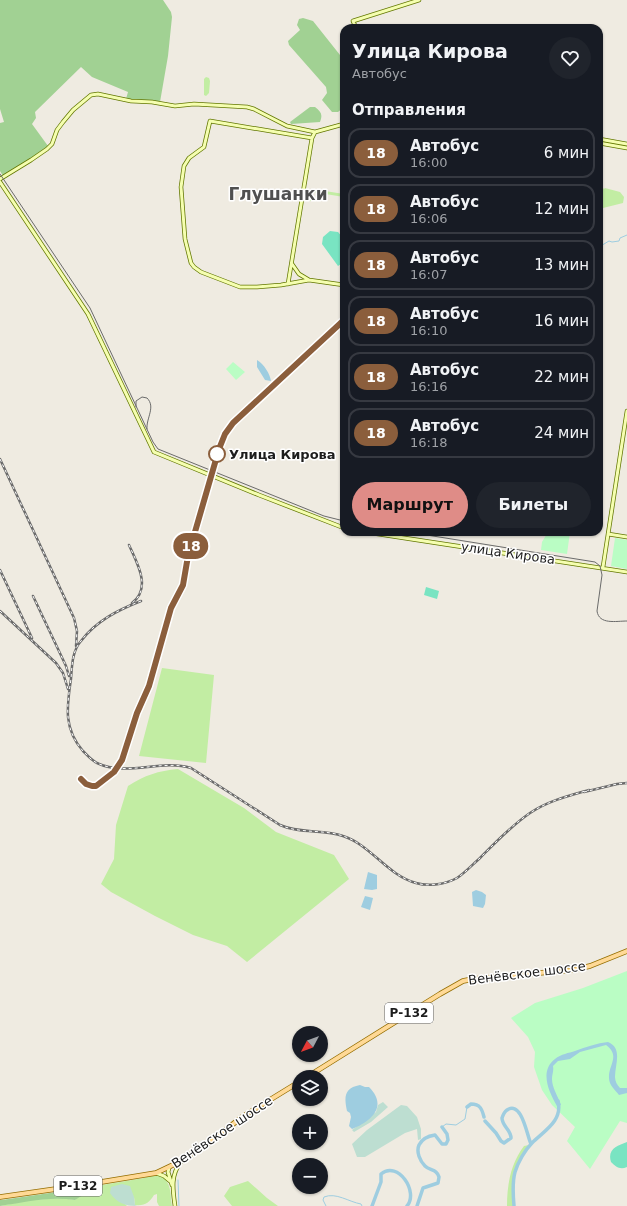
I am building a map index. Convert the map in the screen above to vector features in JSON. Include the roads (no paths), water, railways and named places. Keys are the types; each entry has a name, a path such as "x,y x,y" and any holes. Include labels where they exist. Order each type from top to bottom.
{"main road":[{"name":"Венёвское шоссе","path":"318,1070 463,981 573,970 590,966 627,952"},
{"name":"Венёвское шоссе","path":"0,1197 156,1173 169,1168 185,1158 210,1142 242,1117 292,1086"}],"street":[{"path":"354,24 353,21 419,0"},
{"path":"0,178 47,149 52,144 63,122 73,110 91,95 98,94 131,101 152,102 175,106 194,104 248,107 254,108 287,126 315,132 340,125"},
{"path":"312,138 210,121 204,147 189,158 184,166 181,187 185,239 191,262 194,266 201,272 240,287 288,284 309,280 340,284"},
{"path":"288,284 312,138 315,132"},
{"path":"603,140 627,144"},
{"path":"603,144 627,148"},
{"path":"0,182 88,314 153,450 158,455 340,526"},
{"path":"292,263 299,274 309,280"},
{"path":"212,476 221,443 230,426 340,324"},
{"path":"603,567 627,412"},
{"path":"608,534 627,537"},
{"name":"улица Кирова","path":"401,536 627,572"},
{"path":"175,1206 173,1187 174,1174 179,1164 185,1158"},
{"path":"169,1168 174,1174"},
{"path":"169,1168 168,1172 173,1187"},
{"path":"156,1173 164,1176 171,1183"}],"water":[{"path":"257,360 266,369 271,381 265,380 257,367"},
{"path":"368,872 377,875 377,889 364,889"},
{"path":"476,890 486,895 483,908 473,906 472,892"},
{"path":"365,896 373,898 370,910 361,907"},
{"path":"608,1042 613,1045 617,1053 615,1077 617,1084 620,1088 627,1088 627,1093 619,1095 610,1083 609,1073 613,1061 613,1053 606,1045 580,1052 570,1059 558,1061 553,1066 552,1082 561,1105 557,1106 547,1082 547,1069 550,1064 557,1057 562,1055 592,1045"},
{"path":"360,1085 369,1087 375,1094 377,1107 375,1112 366,1122 352,1129 349,1126 351,1117 350,1113 347,1111 346,1094 351,1088"}],"waterway":[{"path":"603,245 609,241 619,241 620,238 627,235"},
{"path":"514,1206 513,1180 518,1164 529,1146 547,1130 555,1120 559,1108 558,1101"},
{"path":"467,1107 471,1104 479,1106 484,1117"},
{"path":"442,1127 446,1124 456,1125 465,1119 467,1107"},
{"path":"485,1121 504,1143 511,1138 511,1135 502,1121 502,1118 507,1110 512,1108 517,1110 523,1120 531,1144"},
{"path":"417,1206 423,1188 438,1183 439,1177 435,1171 427,1168 422,1162 418,1153 418,1148 422,1141 435,1135 442,1144 446,1144 448,1140 447,1134 442,1127"},
{"path":"372,1206 381,1182 381,1174 387,1171 394,1171 400,1174 409,1186 410,1200 407,1206"},
{"path":"178,1180 179,1206"},
{"path":"326,1206 323,1200 324,1197 329,1196 342,1198 361,1204 362,1206"}],"tram line":[{"path":"0,174 90,308 153,442 158,449 324,516 340,520"},
{"path":"136,407 136,401 142,397 147,398 150,401 151,409 147,429"},
{"path":"433,536 595,562 600,566 602,575 597,611 598,615 604,620 613,622 627,621"}],"railway":[{"path":"0,459 74,618 77,631 76,646"},
{"path":"129,545 139,567 142,583 138,597 132,603"},
{"path":"0,570 32,638"},
{"path":"33,596 66,666 69,676"},
{"path":"141,601 116,612 93,628 78,645 74,654 68,698 69,725 72,734 83,751 97,763 108,767 120,768 167,765 191,768 280,825 295,830 335,834 353,840 396,874 416,883 426,885 448,882 457,878 510,829 530,813 558,799 589,790"},
{"path":"0,611 56,663 63,673 68,689"},
{"path":"584,792 627,783"}],"place":[{"name":"Улица Кирова","path":"217,454"}],"district":[{"name":"Глушанки","path":"278,194"}]}
